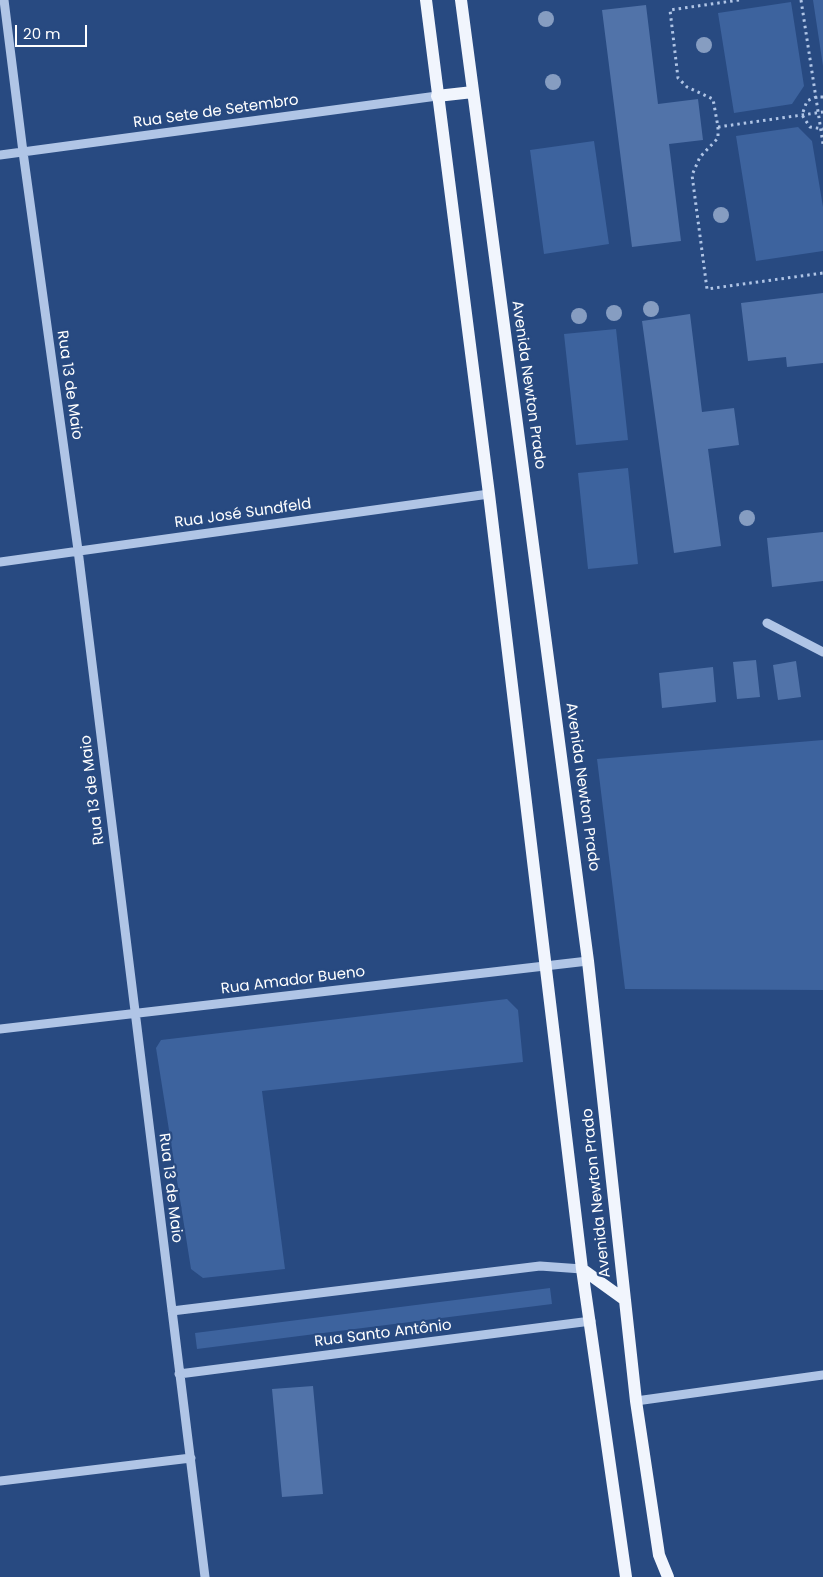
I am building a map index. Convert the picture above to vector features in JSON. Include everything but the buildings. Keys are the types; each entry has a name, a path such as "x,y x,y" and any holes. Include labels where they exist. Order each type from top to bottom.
{"main road":[{"name":"Avenida Newton Prado","path":"426,0 547,965 582,1269 591,1320 626,1577"},
{"name":"Avenida Newton Prado","path":"461,0 588,961 636,1400 659,1555 668,1577"},
{"path":"437,96 473,92"},
{"path":"582,1269 625,1300"}],"street":[{"name":"Rua 13 de Maio","path":"4,0 78,550 133,1013 205,1577"},
{"name":"Rua Sete de Setembro","path":"0,155 437,96"},
{"name":"Rua José Sundfeld","path":"0,562 489,494"},
{"path":"767,623 823,652"},
{"name":"Rua Amador Bueno","path":"0,1029 588,961"},
{"path":"172,1311 540,1266 582,1269"},
{"name":"Rua Santo Antônio","path":"180,1374 591,1320"},
{"path":"636,1400 823,1375"},
{"path":"0,1481 191,1458"}],"path":[{"path":"739,0 670,10 678,78 687,87 713,99 718,127 718,138 700,157 692,175 707,289 823,274"},
{"path":"801,0 823,144"},
{"path":"822,129 810,128 802,115 804,104 816,96 823,97"},
{"path":"718,127 823,112"}],"shaded area":[{"path":"813,0 823,0 823,66"},
{"path":"791,2 804,86 792,104 734,113 718,13"},
{"path":"798,127 812,141 823,207 823,251 756,261 736,136"},
{"path":"594,141 609,244 544,254 530,150"},
{"path":"616,329 628,440 576,445 564,334"},
{"path":"628,468 638,564 588,569 578,473"},
{"path":"823,740 823,990 625,989 597,759"},
{"path":"507,999 518,1010 523,1062 262,1091 285,1269 203,1278 191,1269 156,1048 161,1040"},
{"path":"550,1288 552,1304 197,1349 195,1333"}]}
